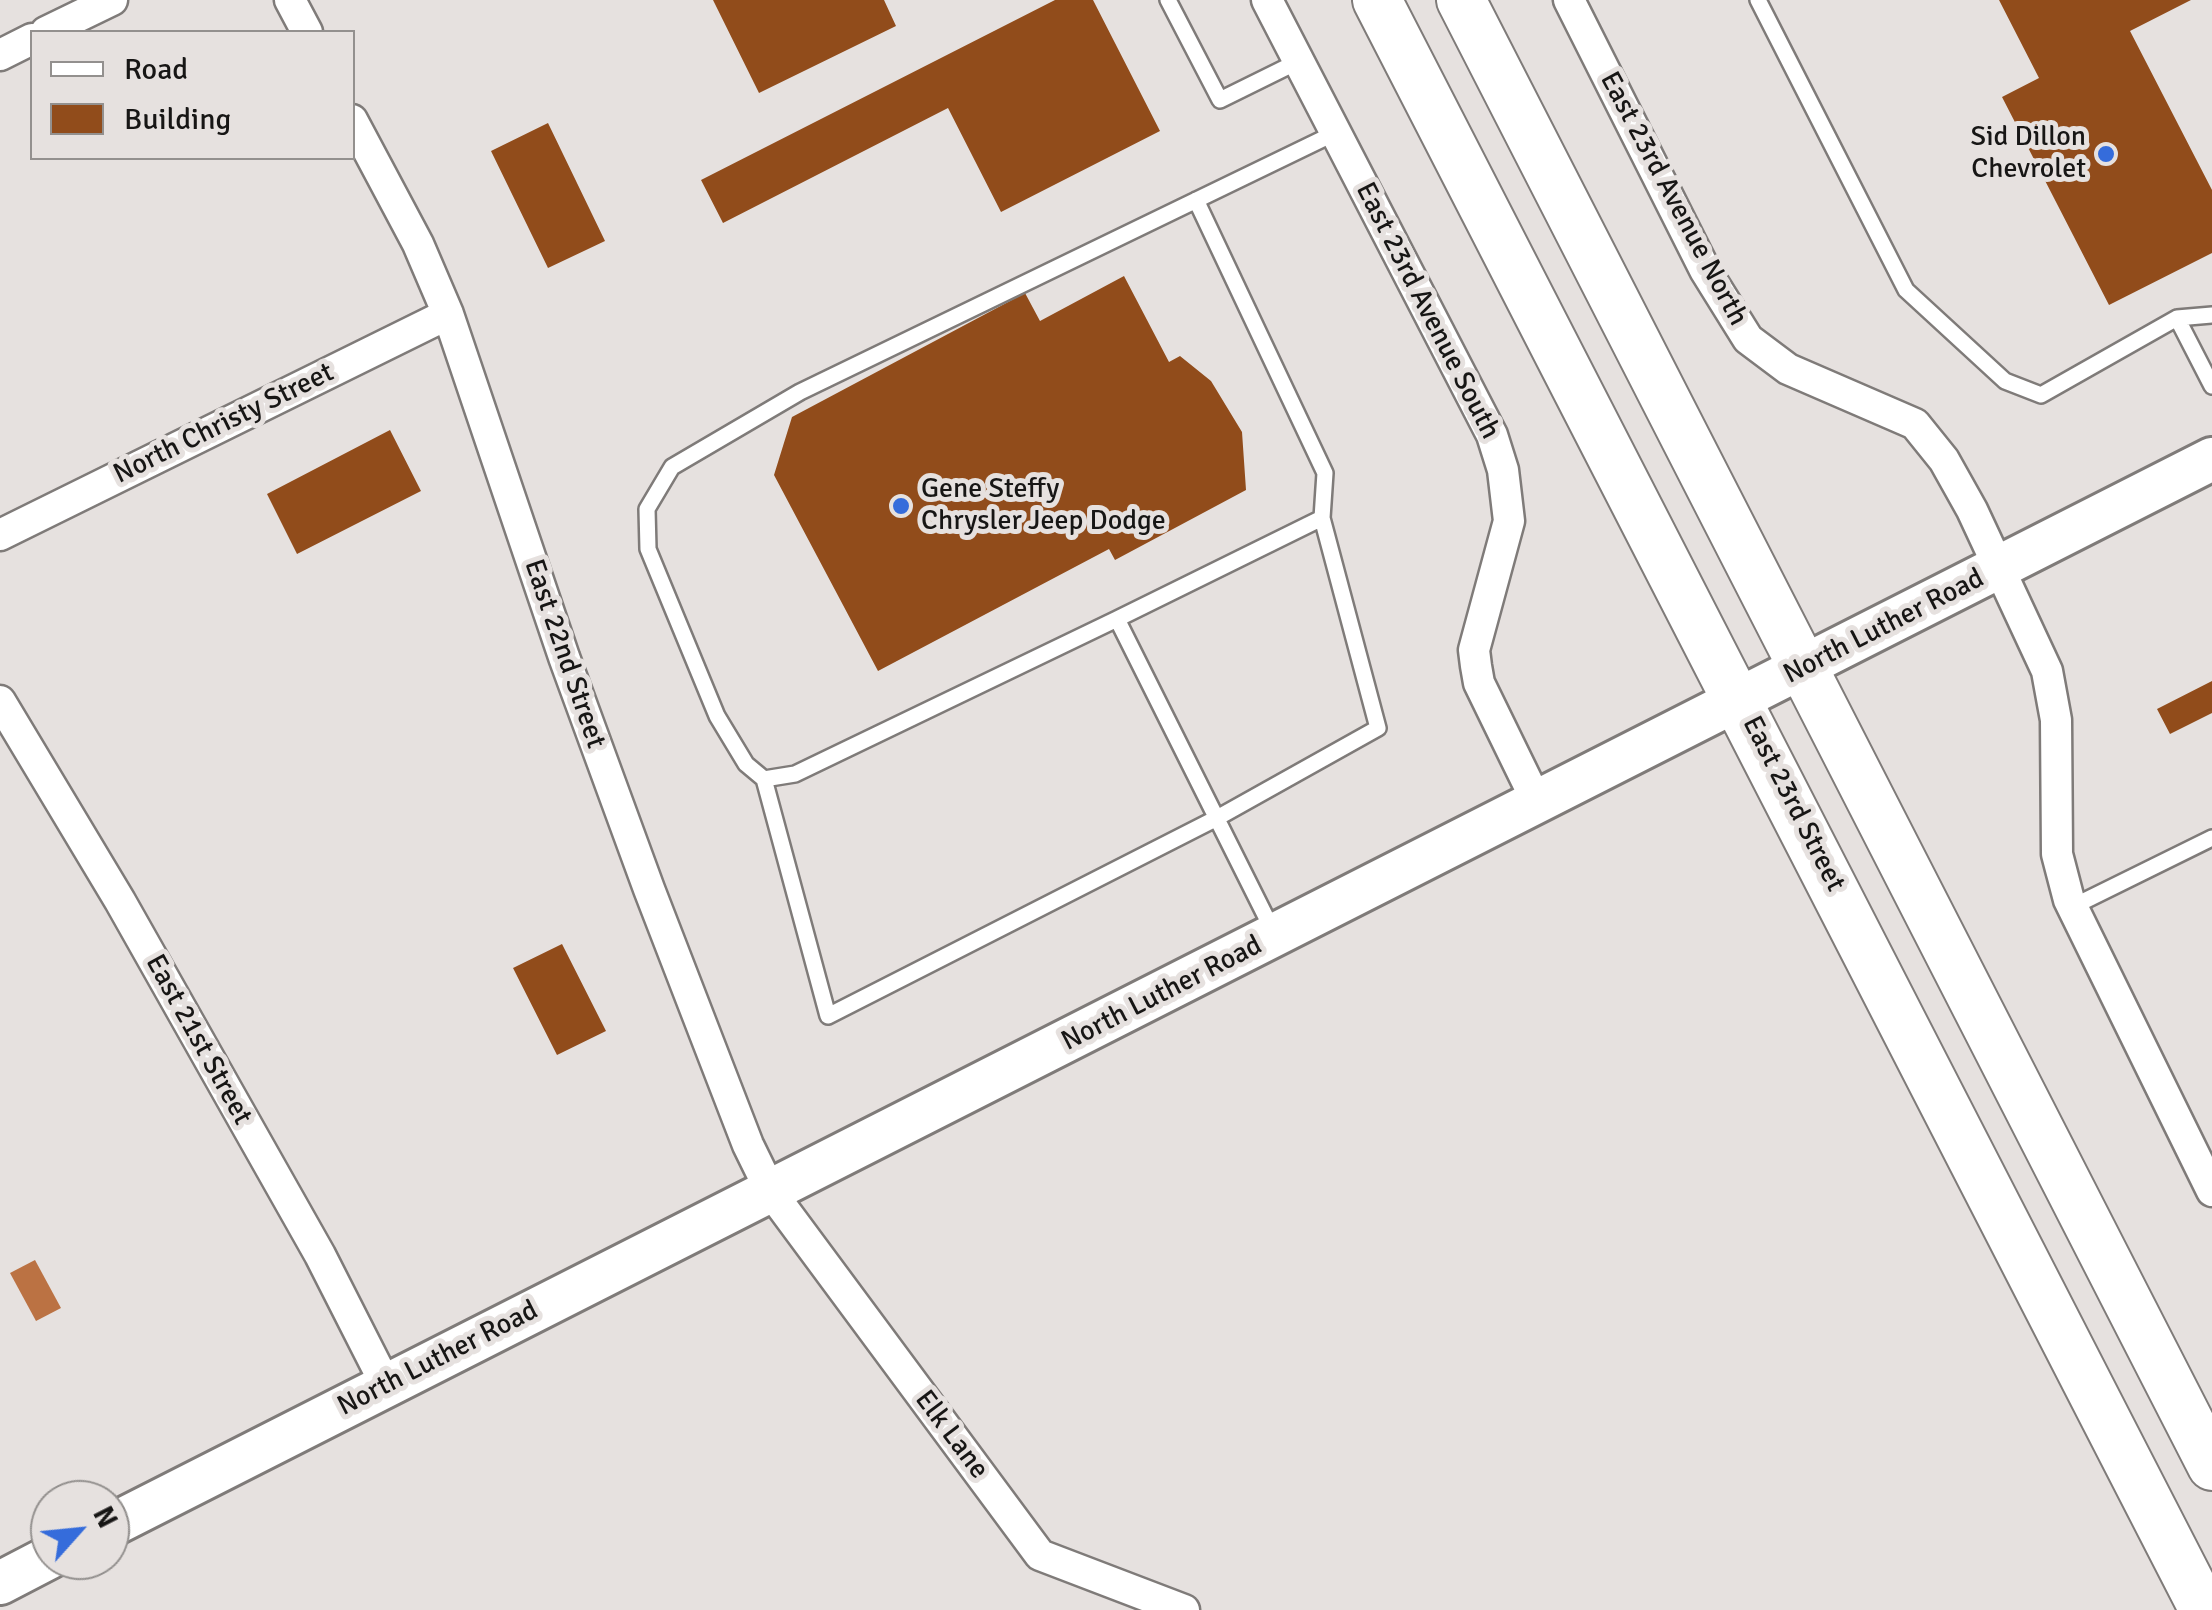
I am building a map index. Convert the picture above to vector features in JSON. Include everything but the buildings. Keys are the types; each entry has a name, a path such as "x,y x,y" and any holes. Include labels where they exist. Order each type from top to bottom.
{"main road":[{"name":"East 23rd Street","path":"1377,0 2204,1610"},
{"path":"1460,0 2212,1466"}],"street":[{"path":"50,30 112,0"},
{"path":"290,0 306,30"},
{"name":"East 23rd Avenue South","path":"1268,0 1470,387 1503,470 1509,521 1474,650 1476,666 1538,804"},
{"name":"East 23rd Avenue North","path":"1569,0 1705,270 1748,339 1788,369 1915,424 1944,460 2001,566 2034,638 2052,692 2057,738 2057,854 2072,907 2212,1190"},
{"path":"0,55 30,40"},
{"name":"East 22nd Street","path":"355,126 418,244 448,314 564,657 648,889 770,1192"},
{"name":"North Christy Street","path":"0,536 448,314"},
{"name":"North Luther Road","path":"130,1516 2212,459"},
{"name":"East 21st Street","path":"0,701 120,901 310,1238 386,1385"},
{"name":"Elk Lane","path":"770,1192 1040,1555 1184,1610"},
{"path":"0,1583 30,1567"}],"lane":[{"path":"1168,0 1220,100 1300,61"},
{"path":"1758,0 1906,290 2005,381 2040,395 2177,318 2212,315"},
{"path":"1196,200 1326,473 1322,518 1378,728 1216,818 828,1016 764,780 746,764 718,716 648,549 647,509 672,467 800,392 1336,132"},
{"path":"2177,318 2212,386"},
{"path":"764,780 795,774 1322,518"},
{"path":"1117,619 1276,936"},
{"path":"2072,907 2212,838"}],"shaded area":[{"path":"35,1260 61,1308 36,1321 10,1273"}],"place":[{"name":"Sid Dillon Chevrolet","path":"2106,154"},
{"name":"Gene Steffy Chrysler Jeep Dodge","path":"901,506"}]}
